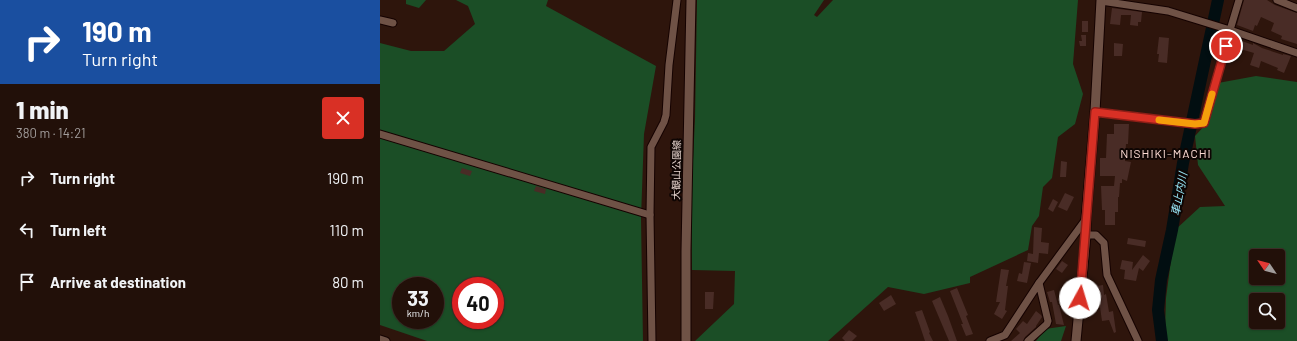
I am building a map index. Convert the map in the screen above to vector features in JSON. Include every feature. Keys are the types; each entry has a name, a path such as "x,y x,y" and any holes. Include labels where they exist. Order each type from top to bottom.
{"street":[{"path":"652,341 650,215 651,147 666,115 668,65 677,0"},
{"name":"大観山公園線","path":"686,341 687,160 691,0"},
{"path":"1076,341 1086,235 1102,0 1168,11 1297,53"},
{"path":"1095,112 1192,124 1204,123 1240,0"},
{"path":"1277,0 1297,8"},
{"path":"380,20 393,22"},
{"path":"380,134 650,215"},
{"path":"990,341 1005,335 1039,283 1086,220"},
{"path":"1086,235 1096,236 1104,243 1107,275 1138,341"},
{"path":"1028,341 1044,327 1048,321 1039,283"},
{"path":"380,339 386,341"}],"green space":[{"path":"406,0 426,0 419,8 406,4"},
{"path":"456,0 548,0 546,6 656,66 644,134 641,218 643,341 427,341 380,325 380,43 411,51 444,51 475,24 468,6"},
{"path":"697,0 824,0 814,15 817,17 833,0 1078,0 1073,64 1083,94 1075,124 1058,137 1052,178 1043,187 1039,216 1032,226 1028,250 970,277 970,283 924,294 888,287 828,341 695,341 734,304 735,271 692,270 691,200 695,119"},
{"path":"1256,76 1297,82 1297,341 1167,341 1165,332 1166,298 1175,230 1200,207 1225,206 1198,165 1195,136 1207,123 1218,83"},
{"path":"1066,326 1061,341 1036,341 1045,329"}],"building":[{"path":"1244,0 1267,0 1275,5 1297,13 1297,44 1281,39 1282,36 1271,31 1274,23 1261,17 1257,26 1255,25 1253,31 1237,25"},
{"path":"1112,8 1142,12 1141,22 1138,22 1138,26 1130,25 1131,15 1121,15 1120,25 1110,24"},
{"path":"1082,21 1088,21 1088,32 1082,32"},
{"path":"1081,35 1086,35 1086,46 1080,46 1079,41 1082,41"},
{"path":"1159,37 1169,38 1167,63 1158,62 1159,54 1157,54"},
{"path":"1239,40 1253,45 1253,43 1262,48 1283,55 1291,56 1284,73 1277,70 1278,68 1261,61 1259,68 1250,65 1254,53 1237,48"},
{"path":"1114,43 1123,44 1122,56 1114,56"},
{"path":"1114,124 1129,124 1125,161 1131,162 1127,181 1122,179 1122,183 1120,183 1118,212 1115,212 1115,225 1105,225 1105,210 1102,210 1101,186 1114,186 1115,176 1100,176 1100,158 1106,158 1107,134 1114,134"},
{"path":"1061,161 1067,162 1066,177 1060,177"},
{"path":"462,168 472,171 470,176 460,173"},
{"path":"536,186 546,189 545,194 534,191"},
{"path":"1065,193 1074,197 1067,211 1058,207"},
{"path":"1053,199 1058,202 1053,212 1048,209"},
{"path":"1034,227 1042,228 1041,242 1049,243 1048,254 1039,253 1038,263 1027,261 1028,253 1033,254"},
{"path":"1128,238 1146,241 1145,247 1127,244"},
{"path":"1143,255 1150,261 1143,271 1139,268 1136,281 1124,279 1125,270 1120,269 1122,260 1133,262 1132,270"},
{"path":"1062,261 1068,265 1062,273 1056,269"},
{"path":"1024,262 1031,263 1027,283 1017,281 1019,273 1022,274"},
{"path":"1001,269 1009,270 1006,286 1008,286 1005,310 1007,311 1002,319 994,314 1000,302 996,302"},
{"path":"1103,285 1109,312 1113,311 1116,332 1114,333 1109,320 1102,321 1097,286"},
{"path":"957,288 968,315 966,316 973,334 966,336 950,291"},
{"path":"1054,290 1064,325 1056,324 1052,302 1050,302 1047,292"},
{"path":"705,292 714,292 713,309 705,309"},
{"path":"891,295 896,304 884,311 879,303"},
{"path":"940,297 957,341 949,341 932,301"},
{"path":"922,310 933,341 925,341 915,312"},
{"path":"1036,311 1042,317 1036,327 1025,337 1023,341 1011,341 1020,333 1016,329 1023,321 1027,324"},
{"path":"849,330 857,336 852,341 845,341 842,338"}],"waterway":[{"name":"車止内川","path":"1162,341 1158,310 1161,280 1172,230 1183,163 1218,0"}],"slow traffic":[{"path":"1159,120 1195,124 1204,123 1212,94"}],"district":[{"name":"NISHIKI-MACHI","path":"1166,154"}],"route":[{"path":"1080,298 1095,112 1195,124 1204,123 1226,46"}]}
